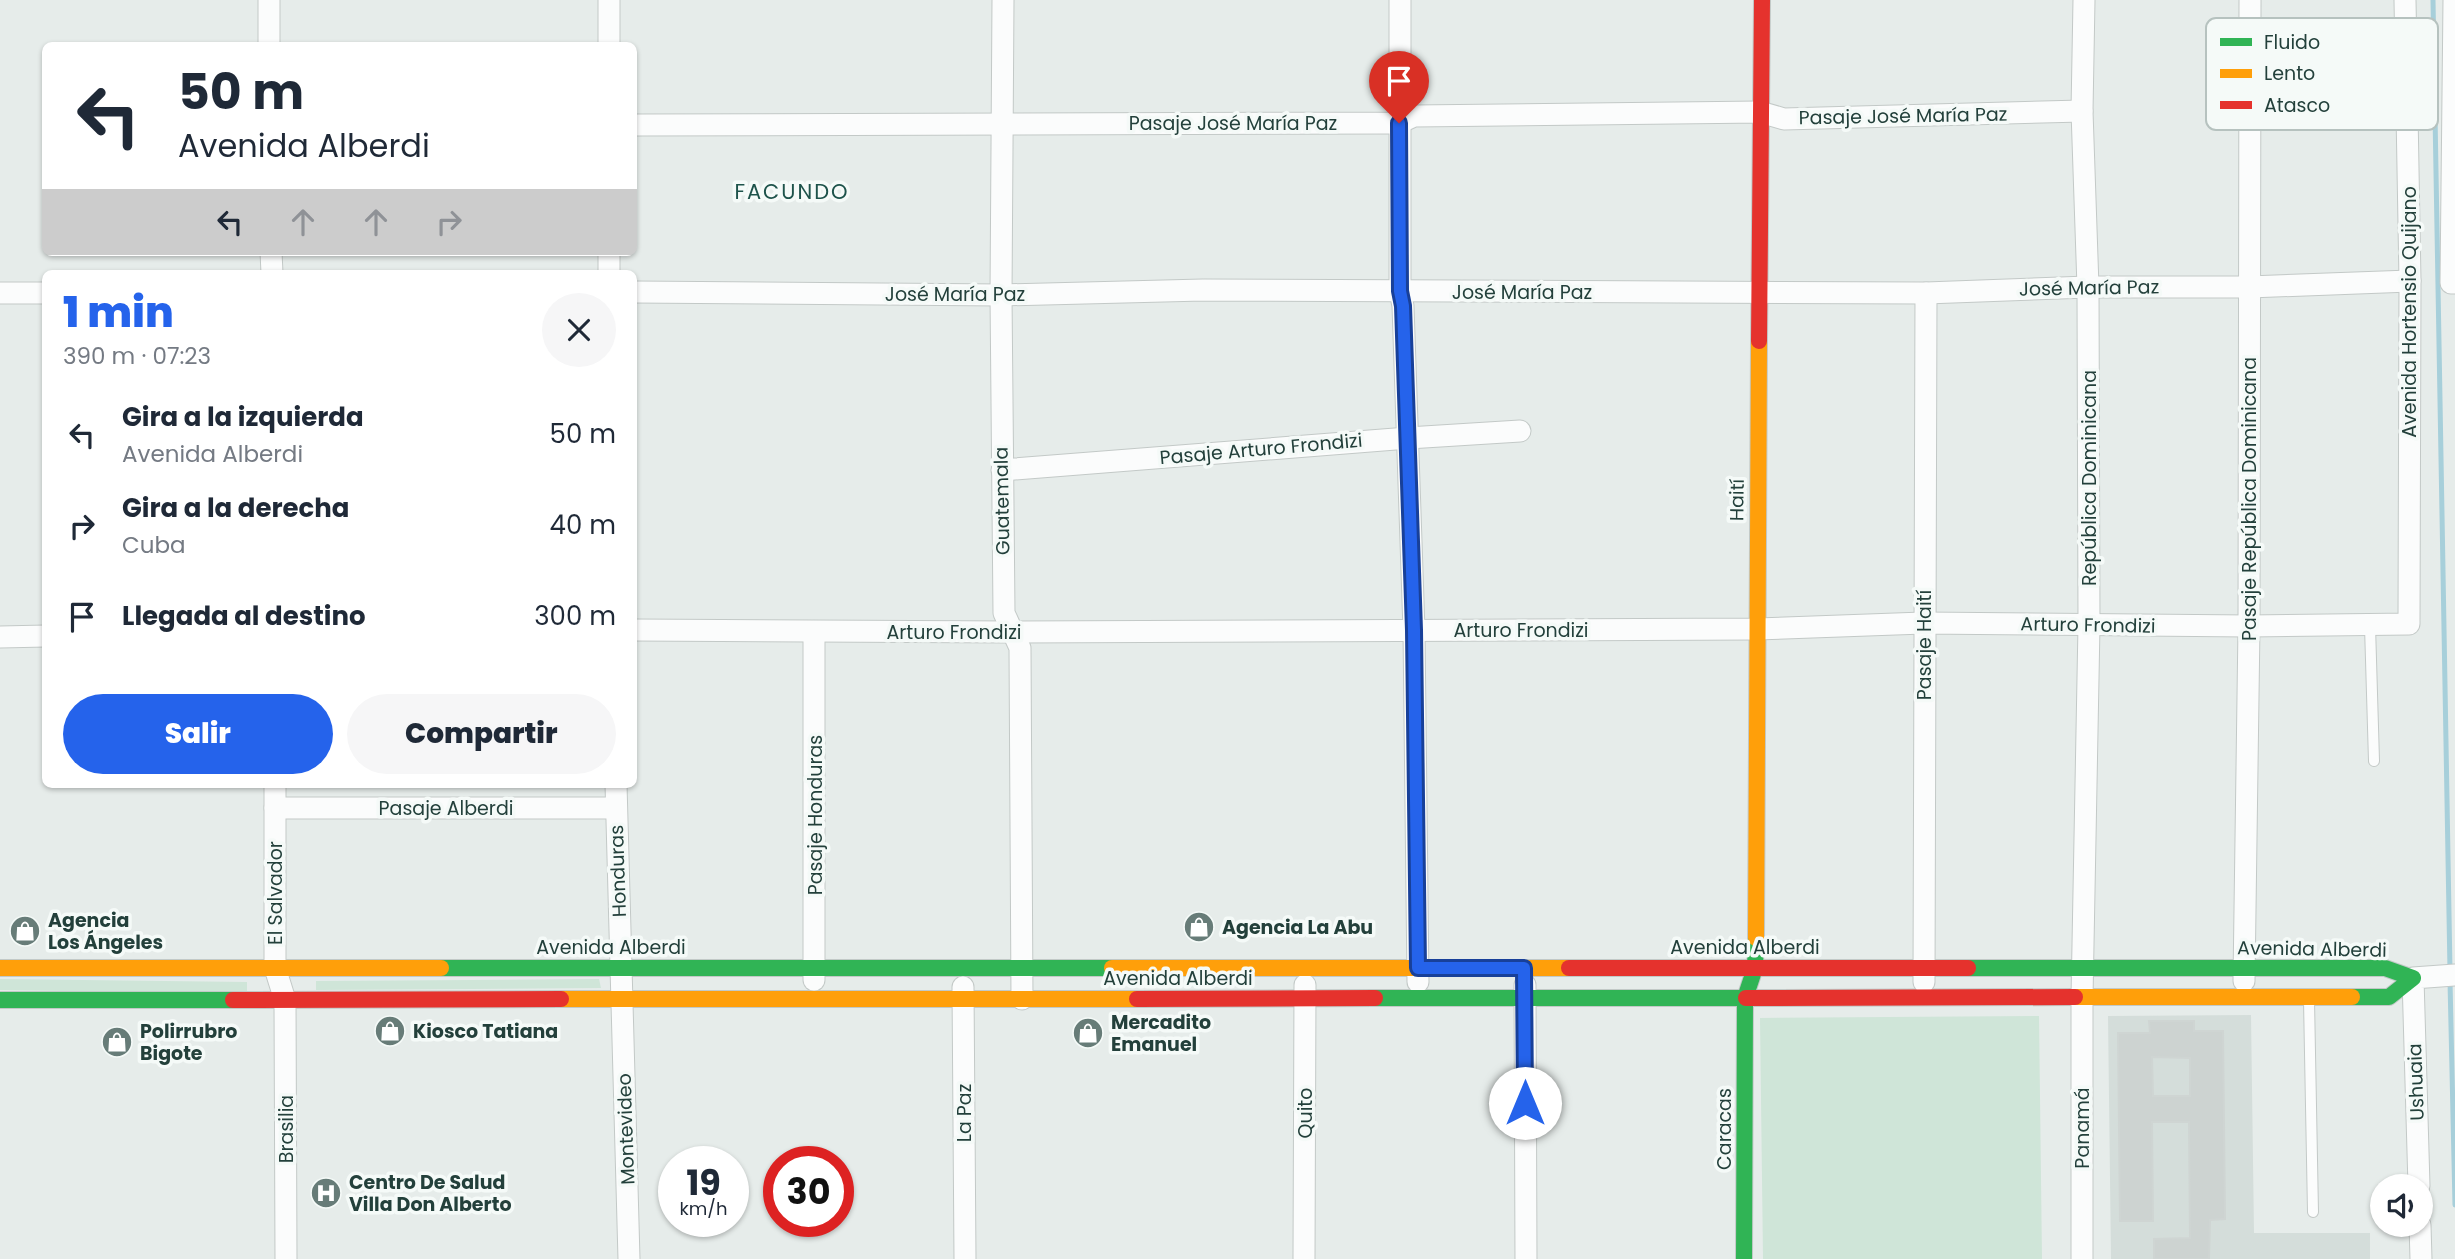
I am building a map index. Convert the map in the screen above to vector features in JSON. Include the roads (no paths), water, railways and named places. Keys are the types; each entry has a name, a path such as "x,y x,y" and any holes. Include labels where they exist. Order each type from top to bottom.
{"main road":[{"name":"Haití","path":"1745,998 1755,968 1762,0"},
{"name":"Avenida Alberdi","path":"0,968 2385,968 2413,978"},
{"name":"Avenida Alberdi","path":"0,1000 2389,998 2413,978"},
{"name":"Caracas","path":"1744,1259 1745,998"}],"street":[{"path":"269,0 269,42"},
{"path":"609,0 609,42"},
{"name":"Guatemala","path":"1003,0 1001,295 1004,613 1020,648 1022,999"},
{"path":"1400,0 1400,291 1403,306 1414,630 1418,999"},
{"name":"República Dominicana","path":"2082,998 2089,625 2088,287 2082,111 2084,0"},
{"name":"Pasaje República Dominicana","path":"2250,0 2250,18"},
{"name":"Avenida Hortensio Quijano","path":"2405,0 2405,18"},
{"path":"2453,283 2454,0"},
{"name":"Pasaje José María Paz","path":"637,125 1399,123 1414,116 1760,112 1784,119 2082,111"},
{"name":"Pasaje República Dominicana","path":"2244,997 2249,626 2250,130"},
{"name":"Avenida Hortensio Quijano","path":"2407,130 2410,281 2409,624"},
{"name":"José María Paz","path":"637,292 1001,295 1203,290 1926,293 2410,281"},
{"path":"0,293 42,293"},
{"name":"Pasaje Haití","path":"1923,998 1926,293"},
{"name":"Pasaje Arturo Frondizi","path":"1002,470 1520,431"},
{"name":"Arturo Frondizi","path":"637,630 1013,632 1756,629 1923,623 2249,626 2409,624"},
{"name":"Pasaje Honduras","path":"814,632 814,999"},
{"path":"0,637 42,636"},
{"name":"El Salvador","path":"275,788 275,968 285,1000"},
{"name":"Honduras","path":"616,788 622,1000"},
{"name":"Pasaje Alberdi","path":"275,808 616,808"},
{"name":"La Paz","path":"963,968 965,1259"},
{"name":"Quito","path":"1304,1259 1306,968"},
{"path":"1524,968 1525,1259"},
{"path":"2413,978 2455,975"},
{"name":"Ushuaia","path":"2413,978 2419,1174"},
{"name":"Panamá","path":"2082,998 2082,1259"},
{"name":"Brasilia","path":"285,1000 286,1259"},
{"name":"Montevideo","path":"622,1000 629,1259"},
{"path":"2420,1237 2421,1259"}],"lane":[{"path":"2370,626 2374,761"},
{"path":"2309,997 2313,1212"}],"waterway":[{"path":"2433,0 2433,18"},
{"path":"2435,130 2450,971"},
{"path":"2450,981 2455,1205"}],"place":[{"name":"Agencia La Abu","path":"1199,927"},
{"name":"Agencia Los Ángeles","path":"25,931"},
{"name":"Kiosco Tatiana","path":"390,1031"},
{"name":"Mercadito Emanuel","path":"1088,1033"},
{"name":"Polirrubro Bigote","path":"117,1042"},
{"name":"Centro De Salud Villa Don Alberto","path":"326,1193"}],"district":[{"name":"FACUNDO","path":"792,191"}]}
